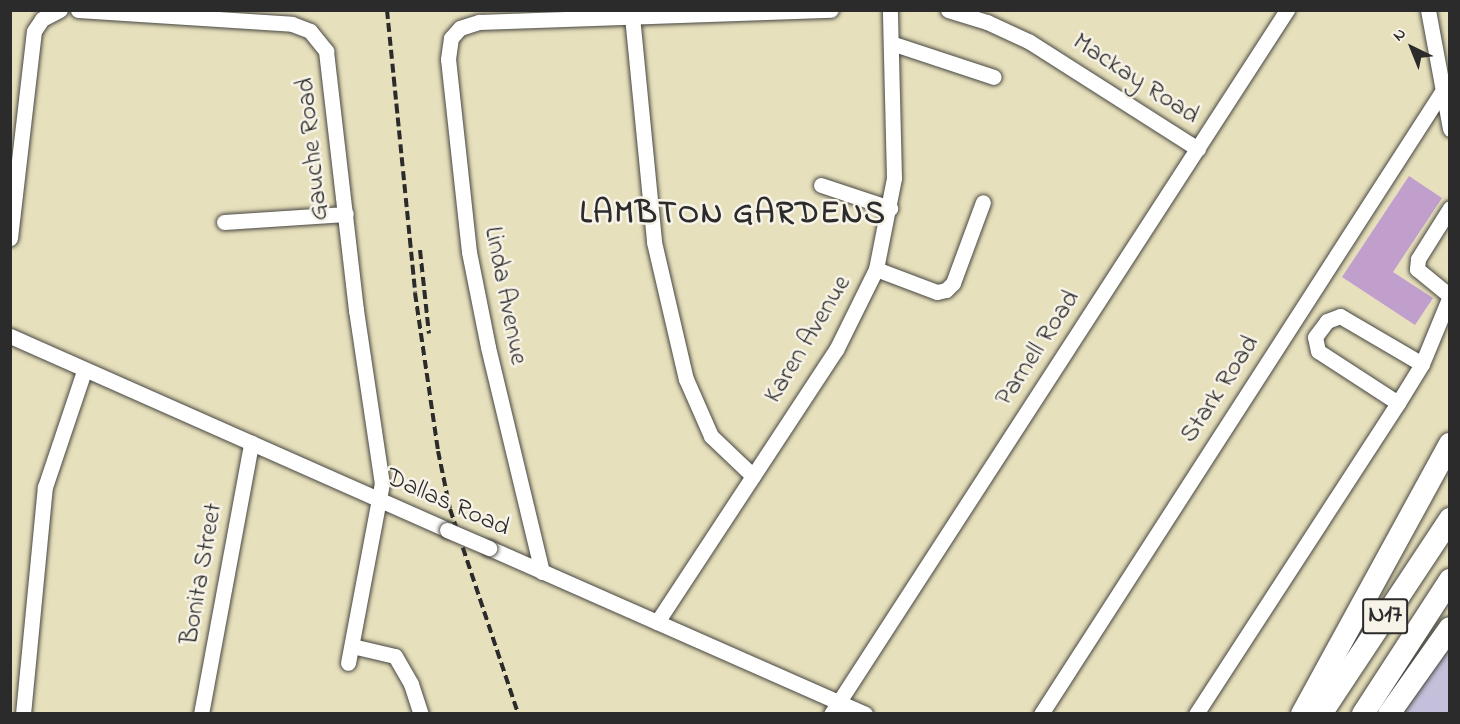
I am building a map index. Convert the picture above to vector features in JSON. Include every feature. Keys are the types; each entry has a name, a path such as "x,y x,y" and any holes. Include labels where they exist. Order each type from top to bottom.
{"highway":[{"path":"1302,714 1449,444"},
{"name":"N17","path":"1321,714 1449,519"},
{"name":"N17","path":"1363,714 1449,580"},
{"path":"1389,714 1449,627"}],"street":[{"name":"Gauche Road","path":"78,10 278,22 310,31 322,43 329,62 357,322 381,468 379,499 348,663"},
{"path":"479,16 632,16 831,10"},
{"name":"Karen Avenue","path":"657,622 849,328 876,269 890,208 895,138 890,10"},
{"name":"Parnell Road","path":"835,708 1287,10"},
{"path":"1428,10 1449,129"},
{"name":"Mackay Road","path":"955,11 1030,42 1198,149"},
{"path":"10,238 34,31 53,13"},
{"name":"Linda Avenue","path":"479,16 460,28 449,45 448,59 469,252 488,347 542,572"},
{"path":"632,16 654,242 686,379 694,406 711,436 753,476"},
{"path":"891,43 994,77"},
{"name":"Stark Road","path":"1041,714 1441,93"},
{"path":"821,185 890,208"},
{"path":"876,269 937,291 946,290 953,283 983,202"},
{"path":"1196,714 1422,364 1449,296 1418,270 1418,259 1449,208"},
{"path":"224,222 346,214"},
{"path":"1398,403 1318,351 1315,337 1327,321 1340,316 1422,364"},
{"name":"Dallas Road","path":"10,336 84,371 657,622 835,708 865,714"},
{"path":"23,714 45,487 84,371"},
{"name":"Bonita Street","path":"201,714 251,443"},
{"path":"352,646 395,656 411,684 421,714"}],"shaded area":[{"path":"1449,615 1449,713 1385,713"}],"building":[{"path":"1409,176 1442,198 1393,272 1433,298 1415,325 1342,277"}],"railway":[{"path":"387,10 415,293 438,451 450,509 518,714"},
{"path":"420,250 429,334"}],"district":[{"name":"LAMBTON GARDENS","path":"733,215"}]}
